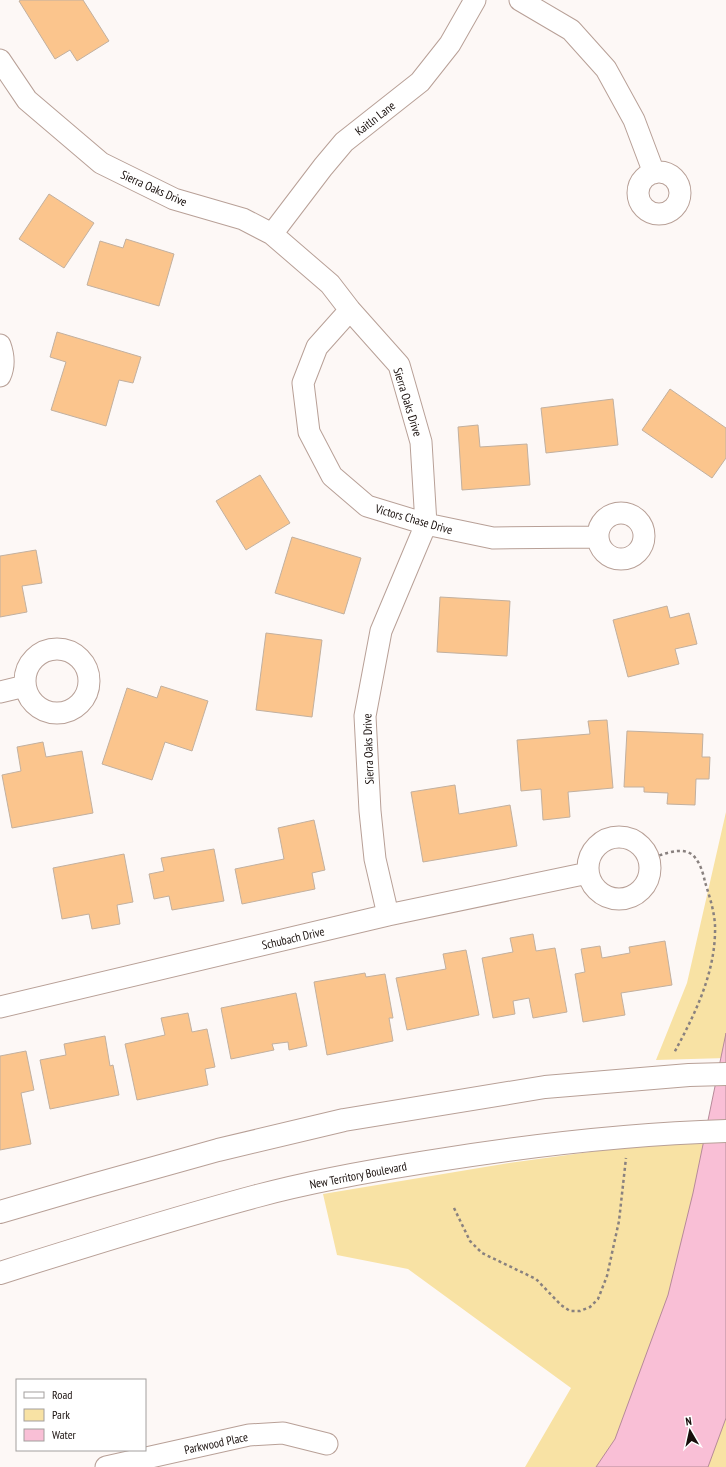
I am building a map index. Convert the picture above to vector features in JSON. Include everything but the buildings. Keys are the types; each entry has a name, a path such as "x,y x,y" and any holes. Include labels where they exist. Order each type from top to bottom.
{"main road":[{"path":"0,1212 218,1150 344,1120 545,1087 689,1075 726,1074"},
{"name":"New Territory Boulevard","path":"0,1273 147,1227 259,1195 359,1173 482,1153 666,1133 726,1131"}],"street":[{"name":"Kaitln Lane","path":"272,234 344,142 420,82 450,44 475,0"},
{"path":"520,0 571,30 606,69 634,120 654,173"},
{"name":"Sierra Oaks Drive","path":"0,60 27,100 100,163 174,199 243,219 272,234 330,284 350,310 399,365 421,442 426,524 381,630 365,716 370,811 374,852 388,916"},
{"name":"Victors Chase Drive","path":"350,310 317,347 303,383 309,432 332,476 368,506 426,524 493,538 598,537"},
{"path":"0,345 4,356 3,369 0,376"},
{"path":"0,692 25,686"},
{"path":"614,837 626,837 637,843 646,851 648,859 650,863 649,875 644,886 635,894 623,899 611,898 600,893 592,884 588,873 588,860 594,849 602,841 614,837"},
{"name":"Schubach Drive","path":"0,1007 388,916 588,873"},
{"name":"Parkwood Place","path":"106,1467 249,1435 283,1433 327,1444"}],"path":[{"path":"648,859 679,851 688,852 696,859 702,868 714,916 715,933 711,960 703,993 692,1020 674,1053"},
{"path":"454,1208 470,1241 482,1253 536,1279 561,1305 570,1311 580,1311 590,1307 598,1299 607,1276 619,1221 626,1158"}],"green space":[{"path":"726,812 726,1058 656,1060 687,983"},
{"path":"726,1141 726,1467 525,1467 571,1388 408,1269 337,1255 323,1194 509,1163 641,1145"}],"water":[{"path":"726,1033 726,1418 708,1467 596,1467 615,1439 668,1295 693,1193"}]}
